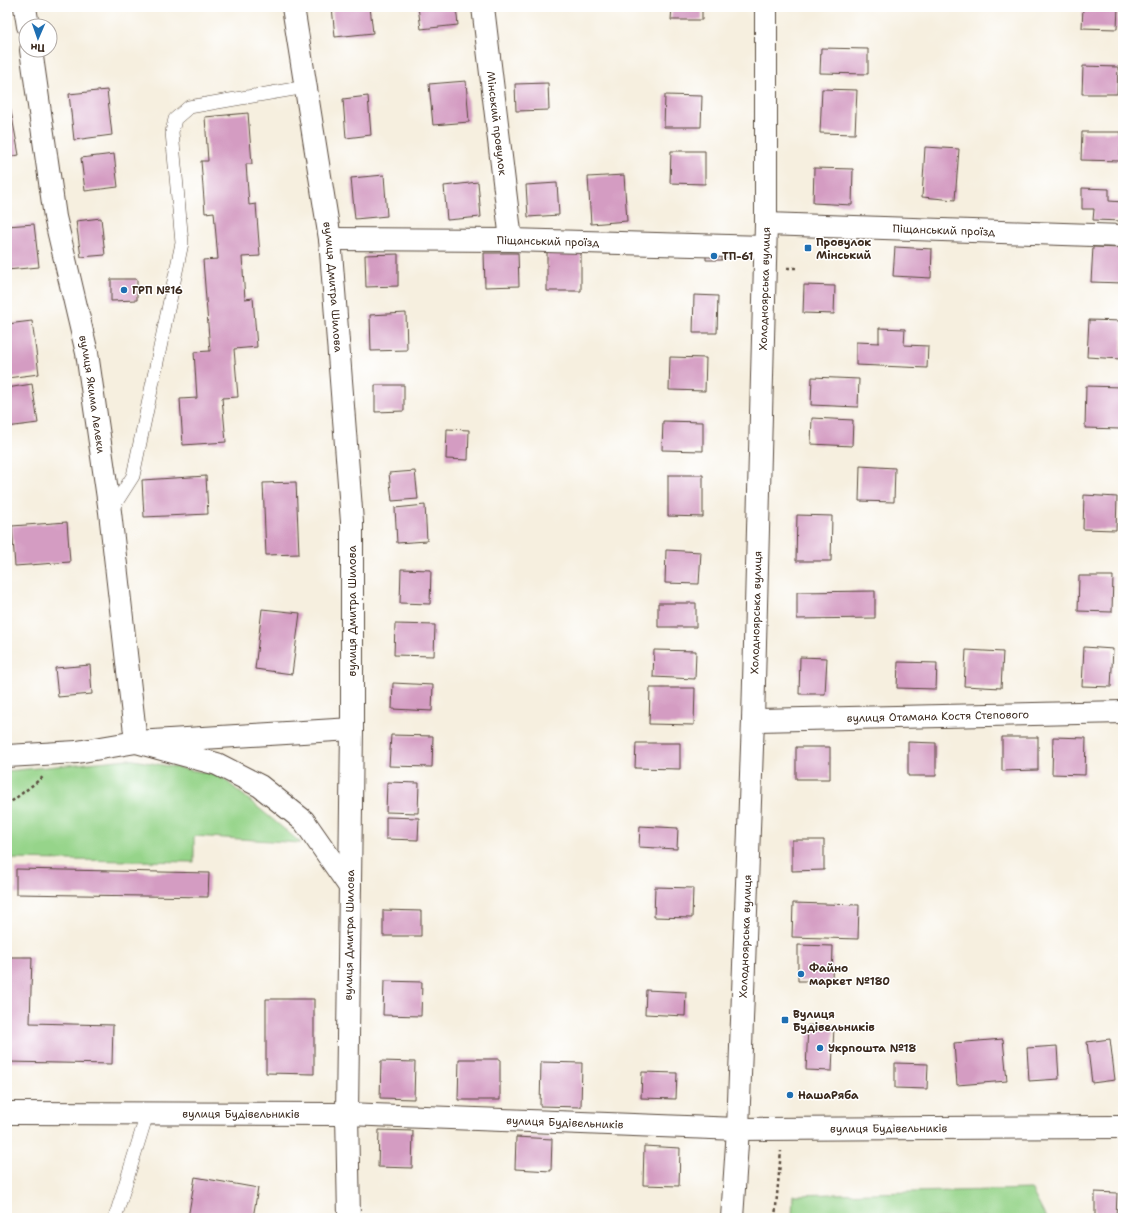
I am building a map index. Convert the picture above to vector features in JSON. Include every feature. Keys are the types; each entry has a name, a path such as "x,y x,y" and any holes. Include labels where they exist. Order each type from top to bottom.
{"street":[{"path":"25,7 27,18"},
{"name":"вулиця Дмитра Шилова","path":"293,7 330,239 352,522 352,729 347,1114 349,1218"},
{"name":"Мінський провулок","path":"483,7 512,240"},
{"name":"Холодноярська вулиця","path":"732,1218 738,1128 753,720 766,224 766,7"},
{"name":"вулиця Якима Лелеки","path":"32,58 55,217 87,353 110,512 136,742"},
{"name":"Піщанський проїзд","path":"766,224 1123,236"},
{"name":"Піщанський проїзд","path":"330,239 512,240 765,247"},
{"name":"вулиця Отамана Костя Степового","path":"753,720 1123,712"},
{"path":"7,756 77,752 136,742 352,729"},
{"path":"136,742 217,764 260,786 304,821 350,887"},
{"name":"вулиця Будівельників","path":"7,1114 347,1114 783,1129 1123,1126"}],"lane":[{"path":"110,512 133,476 182,243 172,132 175,119 189,107 306,88"},
{"path":"115,1218 147,1114"}],"path":[{"path":"775,1218 783,1129"}],"green space":[{"path":"128,759 219,775 301,843 194,836 194,862 7,859 7,771"},
{"path":"1031,1189 1046,1218 792,1218 793,1195"}],"building":[{"path":"332,7 370,7 373,33 335,37"},
{"path":"418,7 456,7 458,25 421,29"},
{"path":"672,7 702,7 702,20 671,20"},
{"path":"1083,7 1118,7 1117,29 1082,28"},
{"path":"821,48 868,49 868,74 820,73"},
{"path":"1083,66 1118,67 1117,94 1082,94"},
{"path":"466,81 469,122 433,125 429,84"},
{"path":"548,83 549,110 516,111 515,84"},
{"path":"822,89 857,90 855,134 820,133"},
{"path":"107,90 112,135 74,140 69,94"},
{"path":"665,95 702,96 701,127 664,127"},
{"path":"368,96 371,135 346,138 343,99"},
{"path":"10,106 19,155 7,157 7,107"},
{"path":"248,113 252,164 246,164 249,205 256,204 260,256 242,257 245,299 253,298 257,347 234,349 238,397 222,398 226,442 183,445 180,399 197,398 194,352 210,351 203,260 218,259 214,212 205,213 201,161 208,161 205,117"},
{"path":"1082,132 1121,132 1120,161 1081,160"},
{"path":"925,147 959,149 955,200 922,197"},
{"path":"671,151 705,151 705,184 670,183"},
{"path":"114,154 118,187 85,191 81,158"},
{"path":"814,168 853,169 852,205 813,203"},
{"path":"384,175 387,216 355,219 351,178"},
{"path":"624,175 627,221 591,224 588,177"},
{"path":"478,182 481,217 447,220 444,186"},
{"path":"557,183 559,215 528,217 526,185"},
{"path":"1082,188 1109,189 1109,201 1123,202 1123,221 1093,220 1094,209 1082,209"},
{"path":"101,218 105,255 81,257 76,221"},
{"path":"34,224 39,267 7,270 7,226"},
{"path":"895,247 932,249 931,278 893,276"},
{"path":"1093,247 1123,248 1123,283 1091,282"},
{"path":"547,249 581,249 581,291 547,291"},
{"name":"ТП-61","path":"706,251 722,252 722,260 706,260"},
{"path":"484,253 518,253 519,286 485,287"},
{"path":"398,254 398,286 366,287 365,255"},
{"name":"ГРП №16","path":"111,279 137,279 137,300 111,301"},
{"path":"804,285 835,286 834,314 803,313"},
{"path":"694,295 718,296 717,333 693,333"},
{"path":"406,313 407,350 371,351 370,315"},
{"path":"1089,320 1122,321 1121,359 1087,357"},
{"path":"32,321 39,374 7,378 7,324"},
{"path":"879,328 905,329 904,345 928,346 927,368 856,365 856,342 879,343"},
{"path":"670,357 706,358 705,391 669,390"},
{"path":"812,377 859,379 858,407 811,405"},
{"path":"32,384 38,423 7,427 7,388"},
{"path":"375,385 404,385 404,411 375,412"},
{"path":"1086,386 1121,387 1120,429 1085,428"},
{"path":"812,418 853,420 852,446 811,444"},
{"path":"663,421 703,422 703,451 662,450"},
{"path":"447,429 469,430 468,460 446,459"},
{"path":"860,466 895,468 894,502 859,501"},
{"path":"415,471 418,499 392,501 389,473"},
{"path":"668,475 703,475 703,517 668,516"},
{"path":"206,476 208,514 144,517 142,480"},
{"path":"296,482 299,554 266,555 263,483"},
{"path":"1084,495 1117,497 1116,530 1083,529"},
{"path":"425,505 427,541 397,543 395,508"},
{"path":"797,515 832,516 831,561 796,561"},
{"path":"67,522 70,562 15,566 12,526"},
{"path":"666,550 701,552 699,584 665,583"},
{"path":"401,569 431,570 430,604 400,603"},
{"path":"1079,576 1113,576 1112,612 1078,611"},
{"path":"875,591 875,618 797,619 797,592"},
{"path":"658,603 696,603 696,627 658,627"},
{"path":"262,609 300,613 292,674 255,669"},
{"path":"395,624 435,625 434,656 394,655"},
{"path":"1084,647 1113,649 1111,687 1082,686"},
{"path":"654,650 696,651 695,679 653,677"},
{"path":"966,650 1003,652 1001,688 964,686"},
{"path":"800,657 827,658 825,694 799,694"},
{"path":"898,662 937,663 936,689 897,688"},
{"path":"90,665 92,694 58,697 55,668"},
{"path":"393,683 433,685 432,711 392,709"},
{"path":"650,688 695,688 694,725 649,724"},
{"path":"391,735 433,736 432,767 389,766"},
{"path":"1002,737 1038,737 1038,770 1002,771"},
{"path":"1053,737 1086,738 1085,775 1052,774"},
{"path":"908,742 936,743 936,776 908,776"},
{"path":"636,743 680,743 680,769 635,768"},
{"path":"796,747 830,747 830,779 796,779"},
{"path":"387,782 419,783 418,813 386,812"},
{"path":"386,817 419,818 418,840 386,839"},
{"path":"640,826 678,828 677,849 639,847"},
{"path":"792,840 824,840 824,870 792,871"},
{"path":"16,869 209,873 208,897 16,894"},
{"path":"655,887 693,888 692,918 654,917"},
{"path":"793,903 859,905 858,939 792,937"},
{"path":"383,910 421,911 421,936 383,936"},
{"path":"798,945 833,946 832,981 798,981"},
{"path":"7,957 32,957 30,1023 113,1025 112,1064 7,1062"},
{"path":"384,981 422,982 421,1016 383,1015"},
{"path":"646,990 686,992 685,1016 645,1014"},
{"path":"266,999 314,999 314,1074 266,1073"},
{"name":"Укрпошта №18","path":"808,1025 834,1026 832,1071 806,1070"},
{"path":"1003,1039 1007,1081 957,1085 954,1043"},
{"path":"1110,1039 1115,1080 1092,1083 1087,1042"},
{"path":"1057,1046 1059,1079 1029,1081 1027,1048"},
{"path":"459,1059 500,1059 500,1100 458,1100"},
{"path":"381,1061 415,1062 414,1099 380,1098"},
{"path":"541,1062 582,1063 581,1107 540,1106"},
{"path":"895,1063 928,1064 927,1089 895,1088"},
{"path":"642,1072 677,1073 676,1099 641,1098"},
{"path":"379,1130 413,1131 412,1168 378,1167"},
{"path":"516,1137 552,1139 551,1171 515,1169"},
{"path":"644,1146 680,1148 679,1186 643,1185"},
{"path":"195,1177 258,1188 253,1218 188,1218"},
{"path":"1095,1192 1117,1193 1116,1218 1095,1218"}],"place":[{"name":"Провулок Мінський","path":"808,248"},
{"name":"ТП-61","path":"714,256"},
{"name":"ГРП №16","path":"124,290"},
{"name":"Файно маркет №180","path":"801,974"},
{"name":"Вулиця Будівельників","path":"785,1020"},
{"name":"Укрпошта №18","path":"820,1048"},
{"name":"НашаРяба","path":"790,1095"}]}
